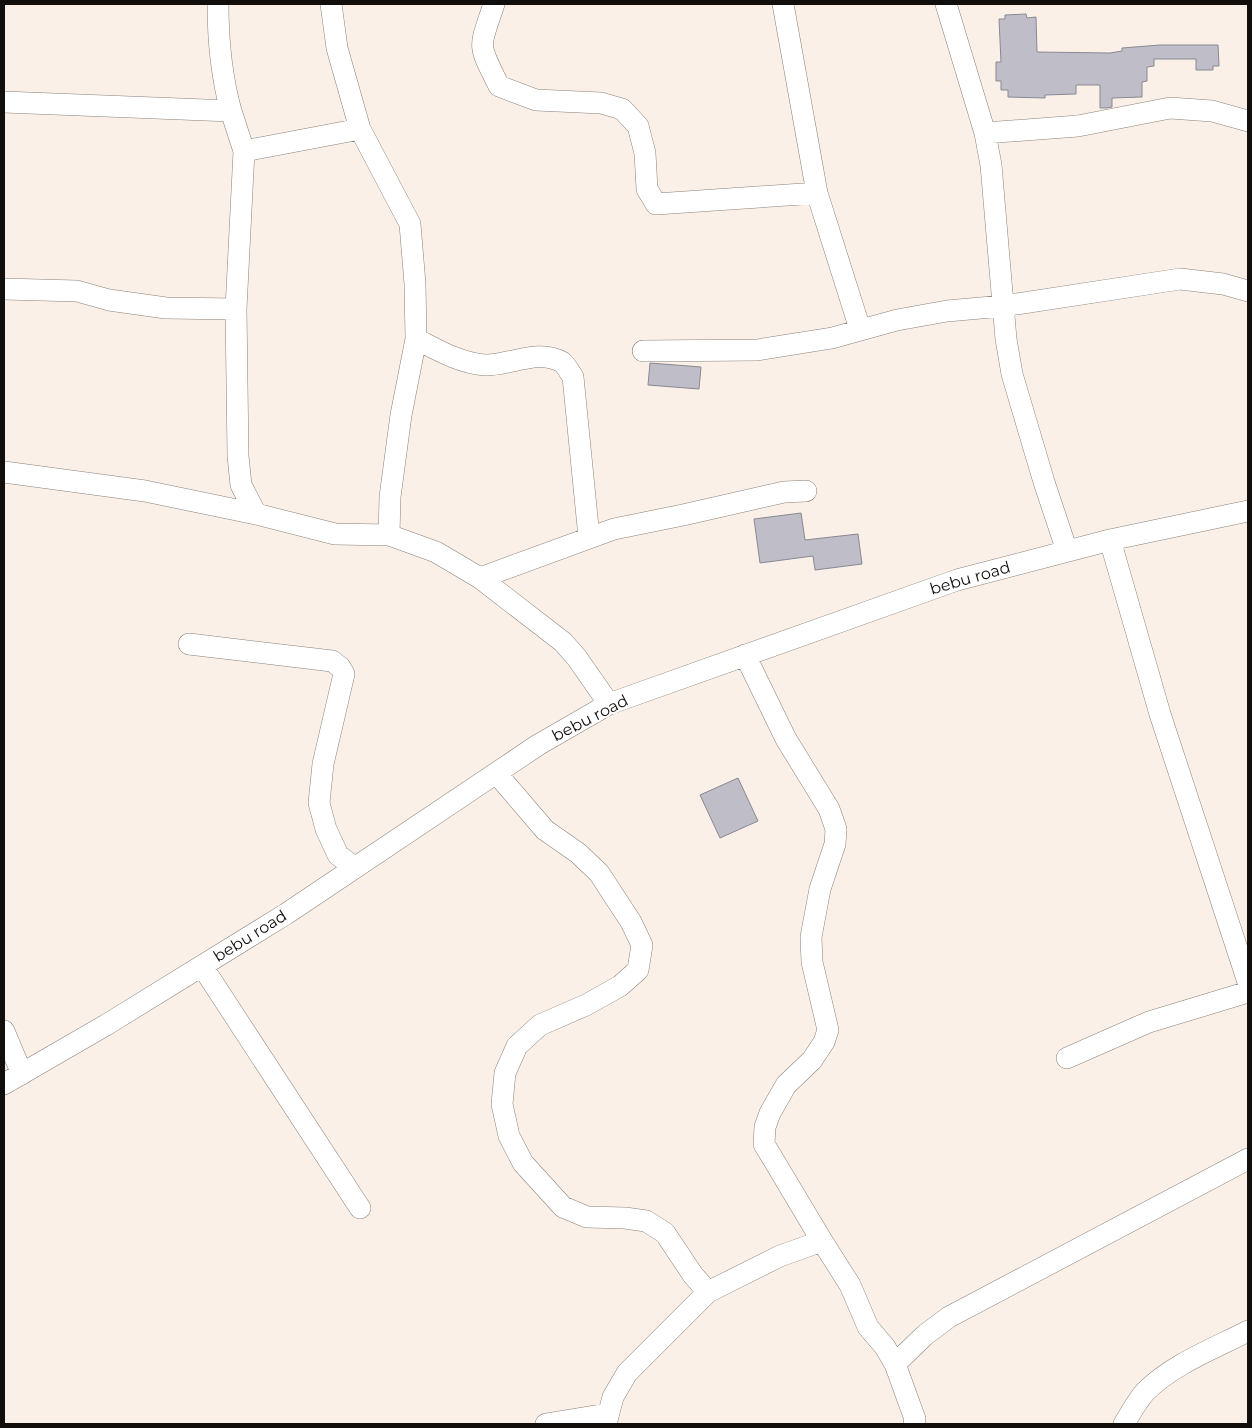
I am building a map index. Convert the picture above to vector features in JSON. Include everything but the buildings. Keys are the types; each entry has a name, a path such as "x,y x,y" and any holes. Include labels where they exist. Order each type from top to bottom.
{"street":[{"path":"218,4 218,41 225,89 244,151 236,309 238,456 241,485 256,514"},
{"path":"332,4 337,48 360,129 410,224 415,284 416,339 401,415 390,497 390,535"},
{"path":"494,4 481,42 482,52 499,86 536,100 601,103 622,109 638,126 645,153 647,189 656,204 817,193"},
{"path":"782,4 817,193 860,329"},
{"path":"946,4 985,133 991,165 1003,306 1012,374 1067,551"},
{"path":"4,102 231,111"},
{"path":"985,133 1078,126 1170,108 1212,110 1248,120"},
{"path":"244,151 360,129"},
{"path":"643,351 757,350 832,338 860,329 947,311 1003,306 1180,279 1223,284 1248,291"},
{"path":"4,289 77,291 109,300 166,308 236,309"},
{"path":"416,339 457,360 486,365 524,358 549,358 563,362 573,377 589,537"},
{"path":"4,472 145,491 256,514 335,534 390,535 436,552 480,578 563,642 577,658 609,704"},
{"path":"480,578 614,529 784,492 806,491"},
{"name":"bebu road","path":"13,1079 202,966 497,774 538,745 609,704 957,580 1110,540 1248,511"},
{"path":"1110,540 1160,714 1248,982"},
{"path":"189,644 332,661 340,667 344,674 342,688 323,764 319,803 326,829 338,855 354,867"},
{"path":"745,655 786,739 829,809 836,828 836,844 820,889 811,937 812,962 828,1030 824,1042 812,1060 786,1085 764,1127 764,1144 822,1242 850,1285 868,1327 885,1347 895,1364 915,1419 914,1424"},
{"path":"497,774 545,830 578,853 599,873 631,922 642,946 638,970 620,986 586,1005 540,1025 517,1046 505,1074 502,1104 509,1136 523,1163 563,1207 587,1217 625,1218 646,1221 665,1233 693,1275 708,1292"},
{"path":"202,966 360,1208"},
{"path":"1067,1058 1148,1022 1248,992"},
{"path":"4,1031 13,1079"},
{"path":"895,1364 925,1335 949,1317 1248,1159"},
{"path":"546,1424 606,1419 613,1397 628,1373 708,1292 780,1256 822,1242"},
{"path":"1124,1424 1144,1393 1160,1378 1187,1361 1248,1331"}]}
